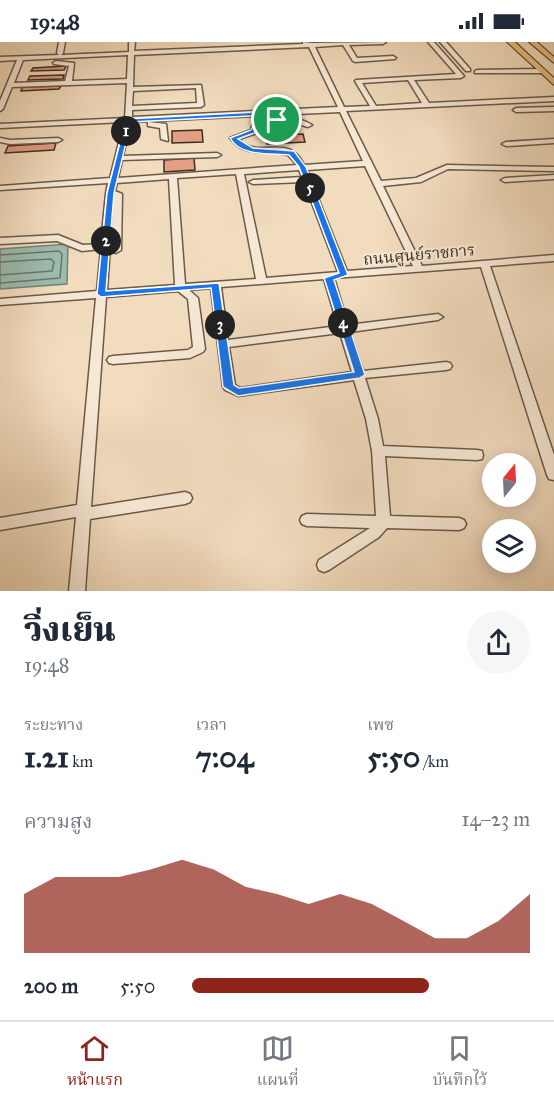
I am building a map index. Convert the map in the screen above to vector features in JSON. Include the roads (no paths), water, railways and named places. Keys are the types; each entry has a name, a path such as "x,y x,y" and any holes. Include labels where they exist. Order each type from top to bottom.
{"main road":[{"path":"511,42 554,83"},
{"path":"517,42 522,47 523,53"},
{"path":"535,42 554,53"},
{"path":"535,42 554,61"}],"street":[{"path":"60,53 62,42"},
{"path":"78,591 110,193 121,158 128,123 132,42"},
{"path":"0,57 21,58 308,43 383,42"},
{"path":"375,109 358,81 461,76 431,42"},
{"path":"443,42 468,69 466,72 469,73 541,70"},
{"path":"308,43 419,269"},
{"path":"345,44 355,60 393,58"},
{"path":"0,57 133,51"},
{"path":"0,109 21,58"},
{"path":"39,64 72,64 68,83"},
{"path":"410,79 427,106"},
{"path":"10,84 199,86 201,105 129,108"},
{"path":"175,87 177,117"},
{"path":"128,123 177,117 276,116 342,110 554,99"},
{"path":"516,110 554,109"},
{"path":"308,125 276,116 258,123 254,131 236,136 235,141 252,150 287,151 302,167 344,275"},
{"path":"0,126 128,123 162,125 165,139"},
{"path":"0,140 10,142 58,140"},
{"path":"506,144 554,141"},
{"path":"121,158 217,155"},
{"path":"0,188 368,163"},
{"path":"378,184 418,180 447,167 554,169"},
{"path":"239,171 262,282"},
{"path":"113,360 197,351 193,298 180,288 173,176"},
{"path":"505,180 554,177"},
{"path":"253,182 307,179"},
{"path":"110,193 118,194 116,250"},
{"path":"0,242 58,238 82,248 105,246"},
{"name":"ถนนศูนย์ราชการ","path":"0,302 554,258"},
{"path":"485,264 554,475"},
{"path":"324,565 374,533 384,522 378,451 360,375 328,276"},
{"path":"216,285 229,387 238,392 446,366"},
{"path":"223,344 438,317"},
{"path":"378,451 477,455"},
{"path":"0,524 185,498"},
{"path":"307,520 459,524"}],"water":[{"path":"68,244 67,284 0,289 0,249"}]}
